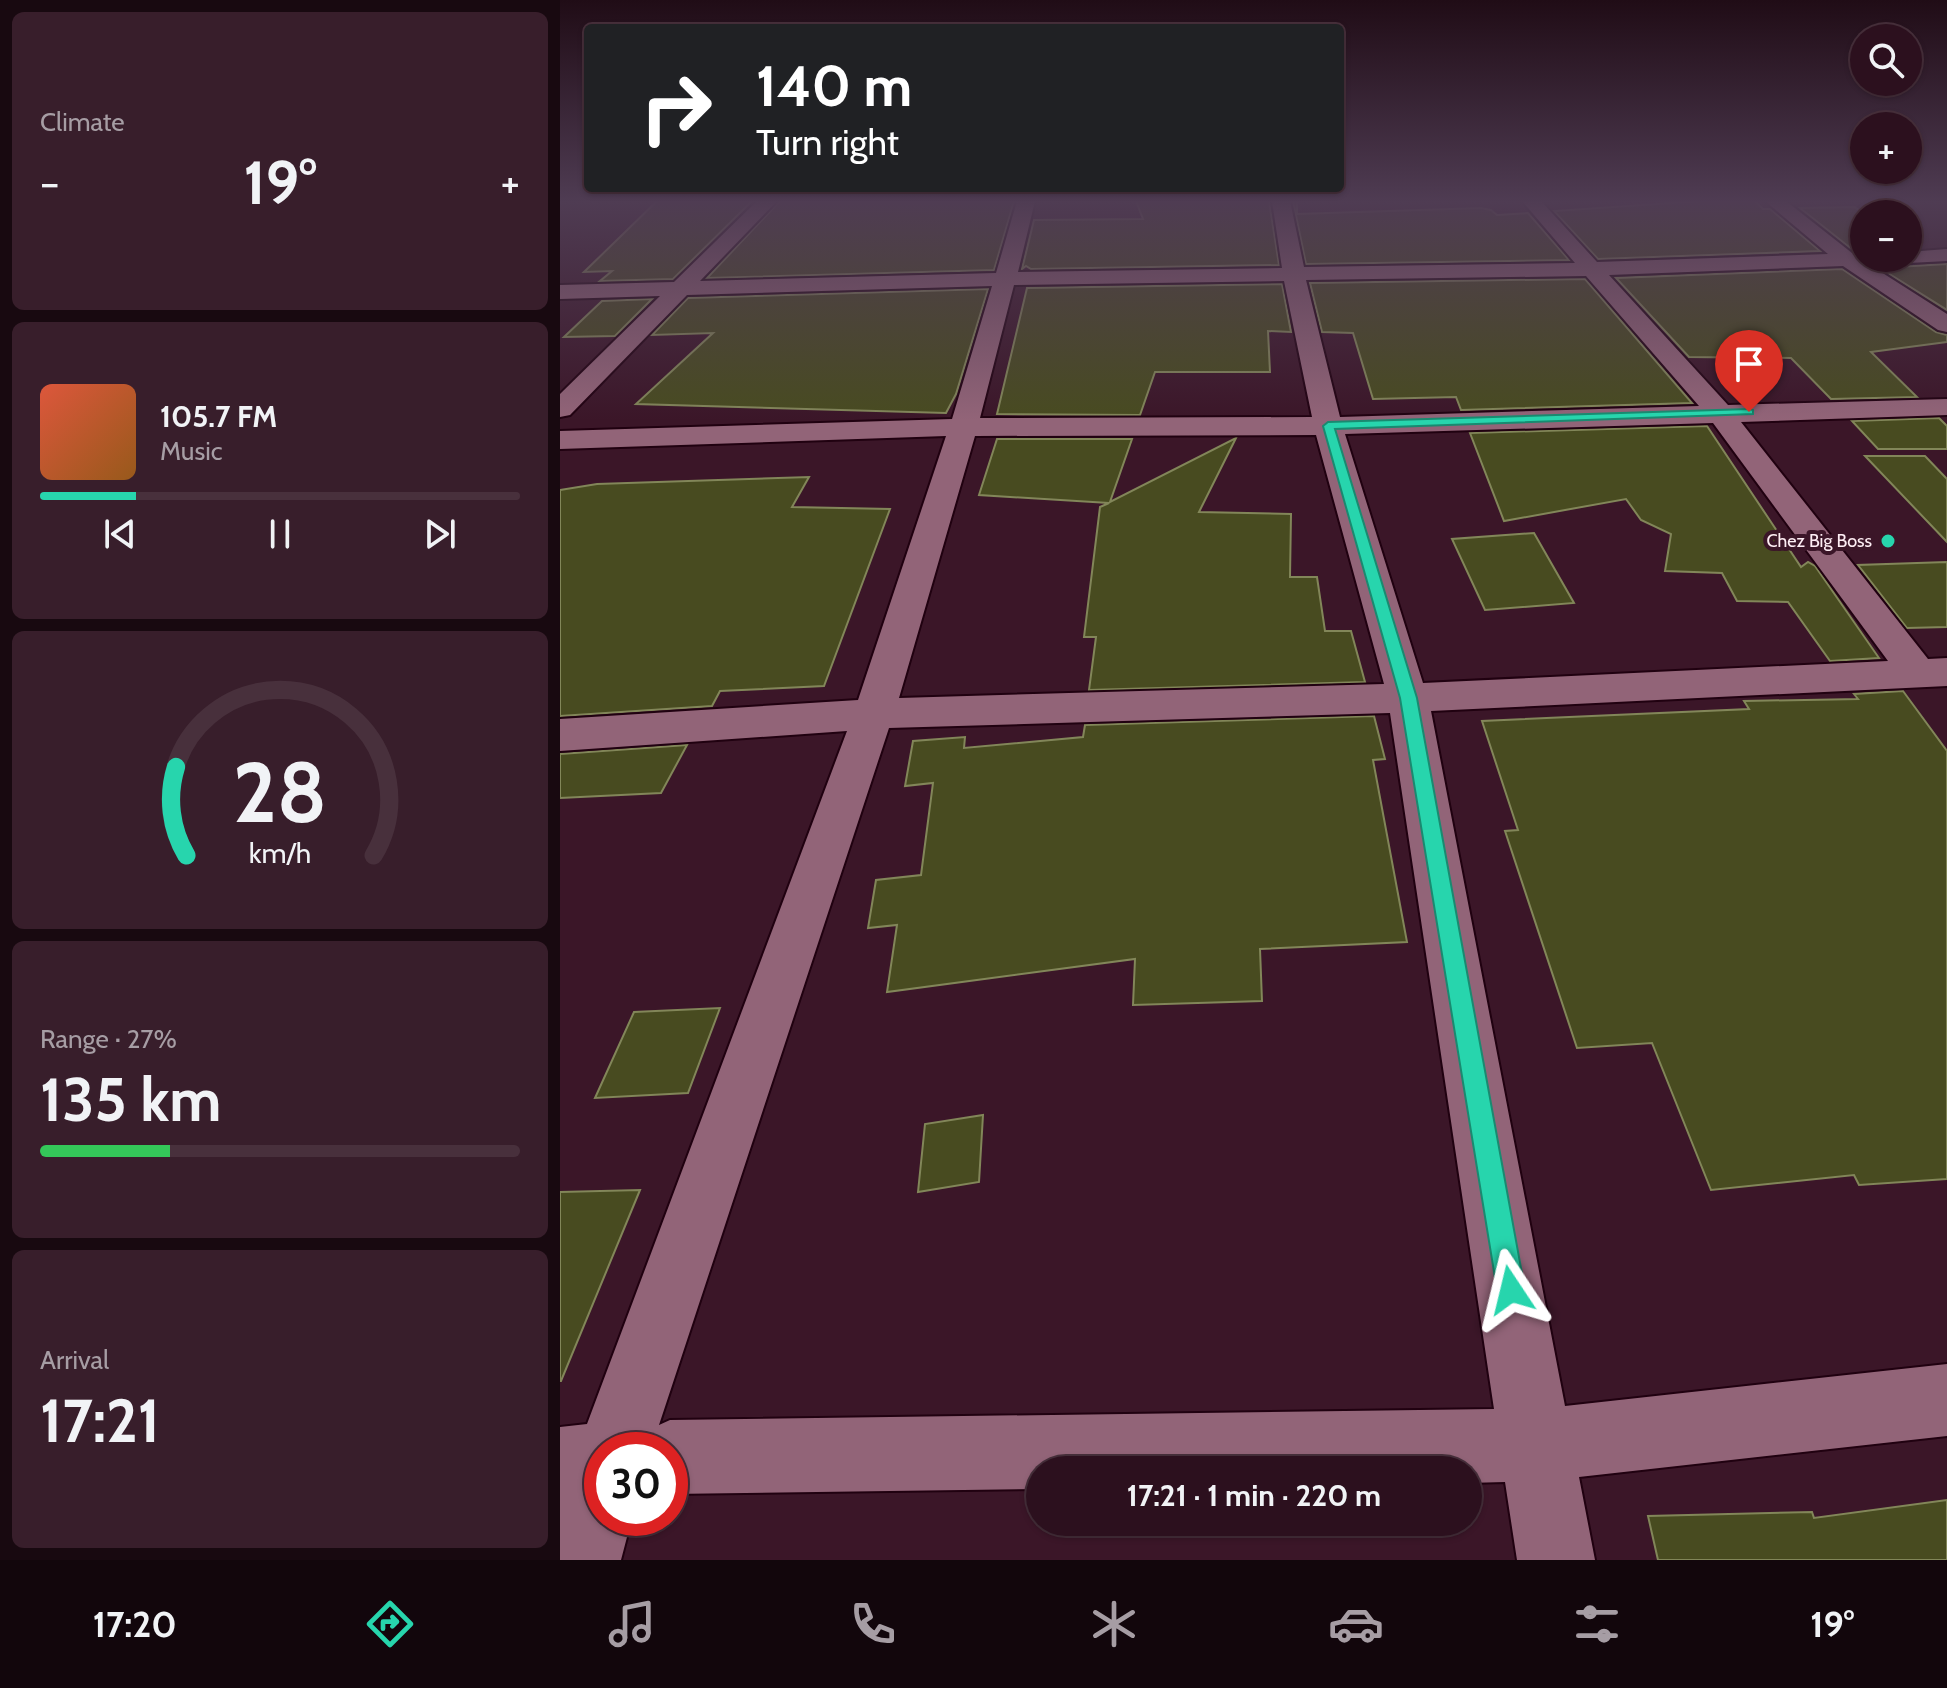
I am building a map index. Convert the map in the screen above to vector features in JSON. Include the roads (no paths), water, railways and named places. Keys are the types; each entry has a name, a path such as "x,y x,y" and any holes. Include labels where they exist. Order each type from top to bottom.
{"street":[{"path":"560,409 694,274"},
{"path":"620,1432 874,714 964,427 1007,274"},
{"path":"1294,274 1328,426 1408,698 1556,1560"},
{"path":"560,292 1306,274"},
{"path":"1592,274 1720,413 1932,672"},
{"path":"1869,274 1947,325"},
{"path":"560,440 964,427 1328,426 1947,407"},
{"path":"560,735 874,714 1408,698 1932,672"},
{"path":"688,1457 1538,1445 1947,1400"},
{"path":"560,1464 584,1461"},
{"path":"582,1560 589,1536"}],"place":[{"name":"Chez Big Boss","path":"1888,541"}]}
